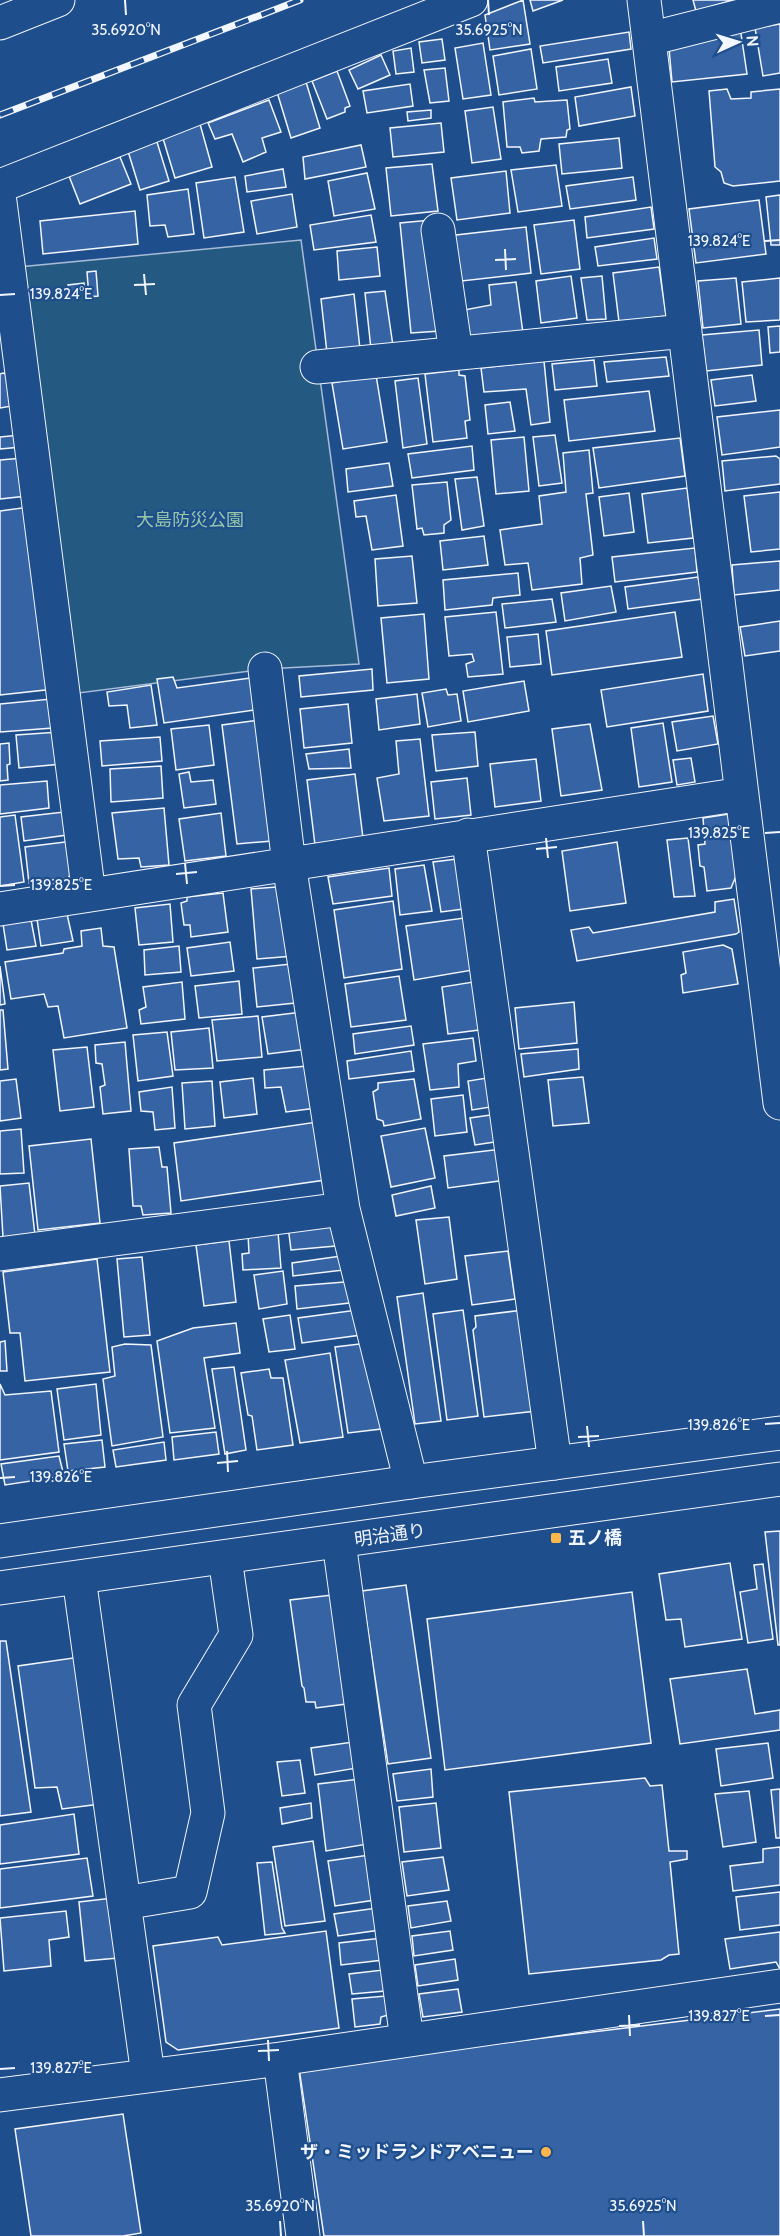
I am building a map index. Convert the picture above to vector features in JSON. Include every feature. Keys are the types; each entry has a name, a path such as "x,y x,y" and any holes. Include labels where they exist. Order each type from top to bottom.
{"main road":[{"path":"0,23 58,0"},
{"path":"0,186 471,0"},
{"path":"644,0 780,1103"},
{"path":"649,39 780,6"},
{"path":"0,202 10,360 89,895"},
{"path":"438,230 456,353"},
{"path":"317,367 685,331"},
{"path":"265,669 289,864 343,1209 411,1482"},
{"path":"0,909 742,794"},
{"path":"468,835 555,1463"},
{"path":"0,1254 343,1209"},
{"path":"0,1541 411,1482 780,1433"},
{"name":"明治通り","path":"0,1588 780,1479"},
{"path":"339,1542 407,2040"},
{"path":"124,1903 190,1892 208,1813 194,1705 236,1635 225,1558"},
{"path":"79,1578 148,2075"},
{"path":"0,2095 280,2059 780,1986"},
{"path":"280,2059 303,2236"}],"green space":[{"name":"大島防災公園","path":"301,240 359,664 265,669 63,695 8,268"}],"building":[{"path":"523,0 530,44 490,50 485,15"},
{"path":"530,0 563,0 533,11"},
{"path":"693,0 733,0 696,11"},
{"path":"780,24 780,73 763,76 755,28"},
{"path":"740,27 747,74 672,82 669,48"},
{"path":"629,32 631,49 543,63 540,46"},
{"path":"442,39 445,60 422,63 419,42"},
{"path":"483,43 491,95 463,99 455,48"},
{"path":"411,48 414,72 396,74 393,51"},
{"path":"531,49 537,89 499,95 493,56"},
{"path":"381,55 390,75 358,89 349,70"},
{"path":"608,59 612,83 559,91 556,67"},
{"path":"445,68 449,101 430,103 424,70"},
{"path":"337,71 350,106 345,108 345,112 327,119 312,81"},
{"path":"306,82 320,128 291,138 277,92"},
{"path":"410,84 413,106 367,113 363,91"},
{"path":"631,87 635,116 579,126 575,97"},
{"path":"727,89 731,99 751,98 751,92 780,89 780,181 733,186 724,183 721,172 715,167 709,91"},
{"path":"534,98 535,102 567,100 570,129 567,130 566,137 541,139 539,151 522,153 520,147 507,147 503,102"},
{"path":"269,100 281,132 262,138 266,152 243,162 232,134 215,139 208,123"},
{"path":"493,107 501,159 472,163 465,111"},
{"path":"431,110 431,118 408,121 407,112"},
{"path":"441,123 444,152 393,157 390,128"},
{"path":"200,124 212,167 175,178 162,135"},
{"path":"619,138 622,168 562,174 559,144"},
{"path":"157,142 169,181 140,190 127,148"},
{"path":"361,145 366,167 305,179 303,157"},
{"path":"120,157 131,184 80,204 69,176"},
{"path":"432,164 438,211 391,216 386,168"},
{"path":"556,165 562,206 518,212 511,170"},
{"path":"283,169 286,187 247,192 245,176"},
{"path":"506,171 510,213 457,220 451,178"},
{"path":"367,173 375,209 334,216 328,181"},
{"path":"235,177 244,232 204,238 196,183"},
{"path":"633,177 636,200 570,209 566,186"},
{"path":"188,189 194,234 168,237 165,225 150,226 147,195"},
{"path":"292,194 297,227 257,234 251,201"},
{"path":"780,195 780,245 771,245 766,197"},
{"path":"759,200 766,254 696,263 689,209"},
{"path":"651,207 654,229 587,238 585,217"},
{"path":"135,211 138,244 43,254 40,221"},
{"path":"371,215 376,242 314,250 310,225"},
{"path":"431,220 440,331 411,333 400,223"},
{"path":"574,220 580,269 541,274 534,225"},
{"path":"526,227 531,273 444,283 439,237"},
{"path":"654,238 657,259 598,266 595,247"},
{"path":"377,247 380,276 339,280 337,251"},
{"path":"659,267 666,316 619,322 613,273"},
{"path":"96,271 98,296 89,297 87,272"},
{"path":"571,276 577,318 541,323 536,281"},
{"path":"602,276 606,319 587,320 581,278"},
{"path":"736,278 741,324 703,328 698,281"},
{"path":"780,278 780,320 746,322 742,282"},
{"path":"516,282 523,333 468,341 464,310 491,305 489,285"},
{"path":"84,283 85,291 70,293 68,285"},
{"path":"385,291 393,346 371,349 365,293"},
{"path":"354,294 360,349 327,353 321,299"},
{"path":"780,326 780,352 770,353 768,327"},
{"path":"759,330 762,365 706,371 702,335"},
{"path":"666,357 669,376 607,382 604,362"},
{"path":"594,360 597,386 555,390 552,364"},
{"path":"544,361 550,422 531,425 526,389 484,392 481,368"},
{"path":"459,370 459,375 465,376 470,420 465,421 467,438 433,442 425,374"},
{"path":"0,374 8,375 12,406 0,408"},
{"path":"376,375 387,442 343,449 332,383"},
{"path":"752,375 756,401 715,406 711,380"},
{"path":"418,378 427,444 403,448 395,381"},
{"path":"649,391 655,431 569,441 564,400"},
{"path":"510,402 515,431 488,434 485,405"},
{"path":"780,410 780,447 722,455 717,417"},
{"path":"20,435 21,447 0,449 0,437"},
{"path":"555,435 562,483 539,486 533,437"},
{"path":"524,437 529,491 496,494 491,440"},
{"path":"680,438 685,476 599,488 593,448"},
{"path":"472,446 474,470 412,478 408,454"},
{"path":"589,450 593,493 586,494 593,555 580,558 582,584 532,590 528,563 505,565 500,530 542,524 539,496 566,492 563,453"},
{"path":"776,456 780,459 780,484 725,491 722,461"},
{"path":"23,458 27,496 0,499 0,460"},
{"path":"389,463 393,486 348,492 346,469"},
{"path":"477,477 484,526 462,530 455,479"},
{"path":"447,482 451,520 444,525 444,533 424,535 422,528 417,529 412,485"},
{"path":"687,488 693,538 648,543 642,494"},
{"path":"780,492 780,549 751,552 744,496"},
{"path":"629,493 634,532 604,536 599,497"},
{"path":"396,495 403,546 372,550 366,516 356,517 354,501"},
{"path":"29,507 54,689 0,695 0,511"},
{"path":"484,536 488,565 443,570 440,541"},
{"path":"695,548 697,572 615,582 612,557"},
{"path":"412,556 417,603 378,606 375,559"},
{"path":"780,561 780,590 734,595 732,565"},
{"path":"518,573 520,595 493,598 492,605 445,610 443,580"},
{"path":"698,577 702,599 628,609 625,587"},
{"path":"611,586 616,612 565,621 561,593"},
{"path":"552,599 556,622 505,628 502,604"},
{"path":"496,612 503,674 468,677 466,664 474,661 472,654 449,656 445,617"},
{"path":"675,612 682,657 552,675 546,631"},
{"path":"424,614 429,679 387,683 381,618"},
{"path":"780,621 780,651 745,656 740,627"},
{"path":"538,634 541,664 510,667 507,637"},
{"path":"372,669 373,690 301,697 299,676"},
{"path":"703,674 708,711 607,727 601,690"},
{"path":"173,677 177,688 257,677 261,709 164,723 157,679"},
{"path":"524,681 529,711 468,722 463,691"},
{"path":"151,685 157,725 130,728 127,705 109,706 107,692"},
{"path":"446,689 448,695 457,694 461,721 428,727 422,693"},
{"path":"417,694 420,724 379,730 376,699"},
{"path":"51,699 53,728 0,732 0,704"},
{"path":"348,704 352,743 304,748 300,709"},
{"path":"713,716 718,744 677,751 672,722"},
{"path":"260,720 272,841 237,844 222,725"},
{"path":"663,723 672,782 639,787 631,728"},
{"path":"590,724 602,790 561,796 552,729"},
{"path":"209,725 214,765 176,770 171,729"},
{"path":"59,732 62,764 19,768 16,735"},
{"path":"475,732 478,766 436,771 432,735"},
{"path":"160,737 162,761 102,766 100,741"},
{"path":"420,739 429,816 384,821 377,778 399,774 396,741"},
{"path":"9,743 8,780 0,781 0,744"},
{"path":"349,749 351,768 309,769 306,754"},
{"path":"691,758 695,782 677,785 673,760"},
{"path":"536,759 541,801 495,807 490,764"},
{"path":"161,766 163,798 111,802 110,769"},
{"path":"189,772 191,782 213,780 216,804 184,808 179,774"},
{"path":"355,774 363,838 315,845 307,780"},
{"path":"467,778 471,815 435,819 431,782"},
{"path":"47,781 49,808 0,814 0,785"},
{"path":"164,808 169,865 141,867 139,858 118,859 112,813"},
{"path":"64,812 67,835 24,841 21,817"},
{"path":"221,813 226,856 185,861 179,819"},
{"path":"729,814 736,876 731,888 707,891 704,867 700,866 698,845 705,844 703,818"},
{"path":"15,815 24,882 0,886 0,817"},
{"path":"688,838 695,896 674,897 667,840"},
{"path":"73,841 76,867 68,878 29,883 25,847"},
{"path":"617,842 626,903 570,911 562,851"},
{"path":"465,858 471,908 441,912 433,862"},
{"path":"424,865 432,911 400,915 395,869"},
{"path":"389,868 392,896 333,904 328,877"},
{"path":"289,886 294,956 257,959 251,889"},
{"path":"223,893 228,932 191,937 190,925 184,925 181,903 187,901 187,897"},
{"path":"734,899 739,932 736,934 577,961 571,930 589,927 593,933 715,912 715,902"},
{"path":"393,901 402,969 344,978 334,910"},
{"path":"170,904 173,942 139,945 135,908"},
{"path":"67,914 73,941 41,946 37,919"},
{"path":"464,918 473,970 414,980 406,926"},
{"path":"31,920 36,946 7,950 3,924"},
{"path":"101,928 103,946 114,947 127,1028 64,1038 58,1006 48,1007 44,994 11,999 5,962 63,953 64,949 82,946 81,931"},
{"path":"230,942 234,971 191,976 187,948"},
{"path":"723,945 732,949 738,984 683,993 681,975 686,973 683,952"},
{"path":"179,946 181,972 145,975 144,950"},
{"path":"300,963 305,1002 257,1007 253,968"},
{"path":"0,966 5,1004 0,1005"},
{"path":"399,976 406,1020 351,1027 345,984"},
{"path":"239,981 242,1014 199,1018 195,986"},
{"path":"182,982 185,1019 141,1024 139,1010 146,1007 143,987"},
{"path":"473,982 479,1030 448,1034 442,987"},
{"path":"574,1002 577,1043 519,1049 515,1008"},
{"path":"0,1010 3,1010 8,1069 0,1070"},
{"path":"310,1011 315,1048 268,1054 262,1017"},
{"path":"258,1016 262,1057 217,1061 212,1020"},
{"path":"411,1026 414,1045 355,1054 353,1034"},
{"path":"209,1028 213,1068 175,1070 171,1032"},
{"path":"167,1032 173,1076 138,1081 133,1035"},
{"path":"473,1038 476,1061 458,1064 459,1087 430,1090 423,1044"},
{"path":"125,1042 131,1111 103,1114 100,1087 105,1085 102,1064 96,1063 95,1045"},
{"path":"87,1047 94,1107 60,1111 53,1050"},
{"path":"578,1049 579,1069 524,1077 521,1054"},
{"path":"411,1051 414,1071 349,1079 347,1061"},
{"path":"318,1065 324,1107 286,1112 281,1087 265,1088 264,1070"},
{"path":"493,1077 497,1106 472,1110 468,1081"},
{"path":"583,1077 589,1123 553,1126 548,1080"},
{"path":"253,1078 257,1114 224,1118 220,1082"},
{"path":"16,1079 21,1118 0,1121 0,1081"},
{"path":"414,1079 421,1119 384,1126 383,1121 377,1119 373,1092 378,1089 378,1083"},
{"path":"212,1081 215,1126 185,1129 182,1083"},
{"path":"172,1087 175,1128 155,1130 153,1112 141,1111 139,1092"},
{"path":"463,1095 467,1132 435,1136 431,1099"},
{"path":"497,1114 501,1141 475,1145 470,1118"},
{"path":"324,1121 332,1179 181,1201 174,1143"},
{"path":"425,1128 435,1178 391,1187 381,1136"},
{"path":"21,1129 24,1173 0,1174 0,1131"},
{"path":"91,1139 100,1223 38,1230 29,1146"},
{"path":"159,1147 162,1167 167,1167 171,1213 143,1215 141,1206 133,1206 129,1149"},
{"path":"502,1149 506,1180 448,1188 444,1156"},
{"path":"29,1183 35,1235 3,1237 0,1186"},
{"path":"431,1186 435,1208 396,1216 392,1195"},
{"path":"449,1217 457,1279 425,1284 416,1220"},
{"path":"345,1221 347,1245 291,1250 288,1226"},
{"path":"278,1232 281,1268 243,1270 242,1254 249,1253 248,1234"},
{"path":"229,1241 236,1302 204,1306 196,1245"},
{"path":"508,1251 515,1299 472,1305 465,1256"},
{"path":"348,1255 352,1269 293,1276 292,1263"},
{"path":"142,1257 150,1335 124,1337 117,1259"},
{"path":"97,1259 110,1372 25,1381 20,1333 10,1333 3,1272"},
{"path":"283,1271 287,1304 259,1309 254,1275"},
{"path":"357,1281 358,1302 297,1309 295,1286"},
{"path":"423,1293 441,1421 415,1424 397,1297"},
{"path":"357,1310 361,1335 302,1343 298,1318"},
{"path":"463,1310 478,1416 447,1420 433,1314"},
{"path":"523,1310 536,1411 484,1417 473,1330 476,1327 475,1316"},
{"path":"290,1315 295,1349 269,1352 263,1319"},
{"path":"236,1323 240,1353 204,1358 215,1428 170,1433 157,1341 193,1328"},
{"path":"5,1341 7,1371 0,1371 0,1342"},
{"path":"368,1343 381,1429 348,1433 335,1347"},
{"path":"125,1344 151,1345 163,1437 112,1446 103,1379 115,1376 112,1347"},
{"path":"330,1353 343,1437 300,1443 285,1360"},
{"path":"234,1367 246,1450 225,1454 212,1369"},
{"path":"269,1369 271,1378 283,1378 293,1445 257,1450 252,1416 248,1415 241,1373"},
{"path":"0,1384 5,1395 51,1391 59,1452 0,1460"},
{"path":"96,1384 101,1435 64,1440 57,1389"},
{"path":"216,1432 219,1454 174,1460 172,1437"},
{"path":"102,1440 105,1467 68,1471 64,1444"},
{"path":"164,1442 166,1460 116,1467 113,1450"},
{"path":"59,1456 64,1476 5,1485 1,1464"},
{"path":"780,1531 780,1645 778,1645 765,1532"},
{"path":"730,1563 742,1639 685,1647 681,1619 666,1620 659,1574"},
{"path":"763,1564 773,1639 748,1643 740,1592 757,1589 754,1565"},
{"path":"406,1585 431,1758 388,1764 362,1591"},
{"path":"632,1592 651,1743 445,1770 427,1619"},
{"path":"332,1595 346,1704 316,1708 315,1702 306,1702 302,1686 290,1600"},
{"path":"0,1641 6,1641 31,1812 0,1816"},
{"path":"80,1657 100,1804 62,1809 57,1787 35,1788 18,1666"},
{"path":"747,1669 755,1714 780,1710 780,1730 680,1744 670,1679"},
{"path":"353,1742 357,1768 315,1775 311,1748"},
{"path":"768,1743 773,1778 721,1786 716,1749"},
{"path":"300,1760 305,1793 282,1796 277,1762"},
{"path":"431,1769 433,1797 397,1801 393,1774"},
{"path":"645,1778 650,1786 662,1785 669,1851 687,1851 687,1859 670,1862 679,1954 669,1955 661,1960 529,1974 509,1792"},
{"path":"360,1779 368,1844 326,1851 318,1784"},
{"path":"780,1789 780,1838 776,1838 771,1790"},
{"path":"749,1791 756,1842 723,1847 715,1794"},
{"path":"311,1803 312,1818 282,1824 280,1808"},
{"path":"436,1803 441,1848 404,1852 399,1807"},
{"path":"74,1814 79,1854 0,1864 0,1825"},
{"path":"313,1841 325,1921 285,1926 273,1847"},
{"path":"780,1847 780,1885 733,1891 730,1866 763,1862 763,1849"},
{"path":"369,1855 375,1900 335,1906 328,1861"},
{"path":"443,1857 449,1890 407,1896 402,1862"},
{"path":"87,1858 93,1896 0,1908 0,1869"},
{"path":"272,1862 282,1928 285,1933 265,1935 257,1863"},
{"path":"780,1892 780,1925 740,1930 736,1897"},
{"path":"113,1898 118,1958 85,1961 79,1902"},
{"path":"447,1901 451,1921 411,1928 408,1906"},
{"path":"377,1908 380,1930 338,1936 334,1914"},
{"path":"66,1911 69,1937 49,1940 51,1966 4,1971 0,1918"},
{"path":"326,1931 339,2028 178,2050 166,2042 153,1946 218,1937 222,1945"},
{"path":"450,1931 453,1950 414,1956 412,1936"},
{"path":"780,1932 780,1969 776,1962 730,1969 725,1939"},
{"path":"382,1938 383,1960 341,1965 339,1943"},
{"path":"455,1959 458,1980 418,1986 415,1965"},
{"path":"383,1970 385,1991 352,1994 349,1974"},
{"path":"458,1989 462,2012 423,2017 419,1994"},
{"path":"386,1996 388,2015 381,2017 380,2024 355,2027 352,1999"},
{"name":"ザ・ミッドランドアベニュー","path":"780,2009 780,2236 324,2236 299,2068"},
{"path":"123,2114 141,2233 123,2236 31,2236 15,2129"}],"railway":[{"path":"0,115 300,0"}],"place":[{"name":"五ノ橋","path":"556,1538"},
{"name":"ザ・ミッドランドアベニュー","path":"546,2152"}]}
